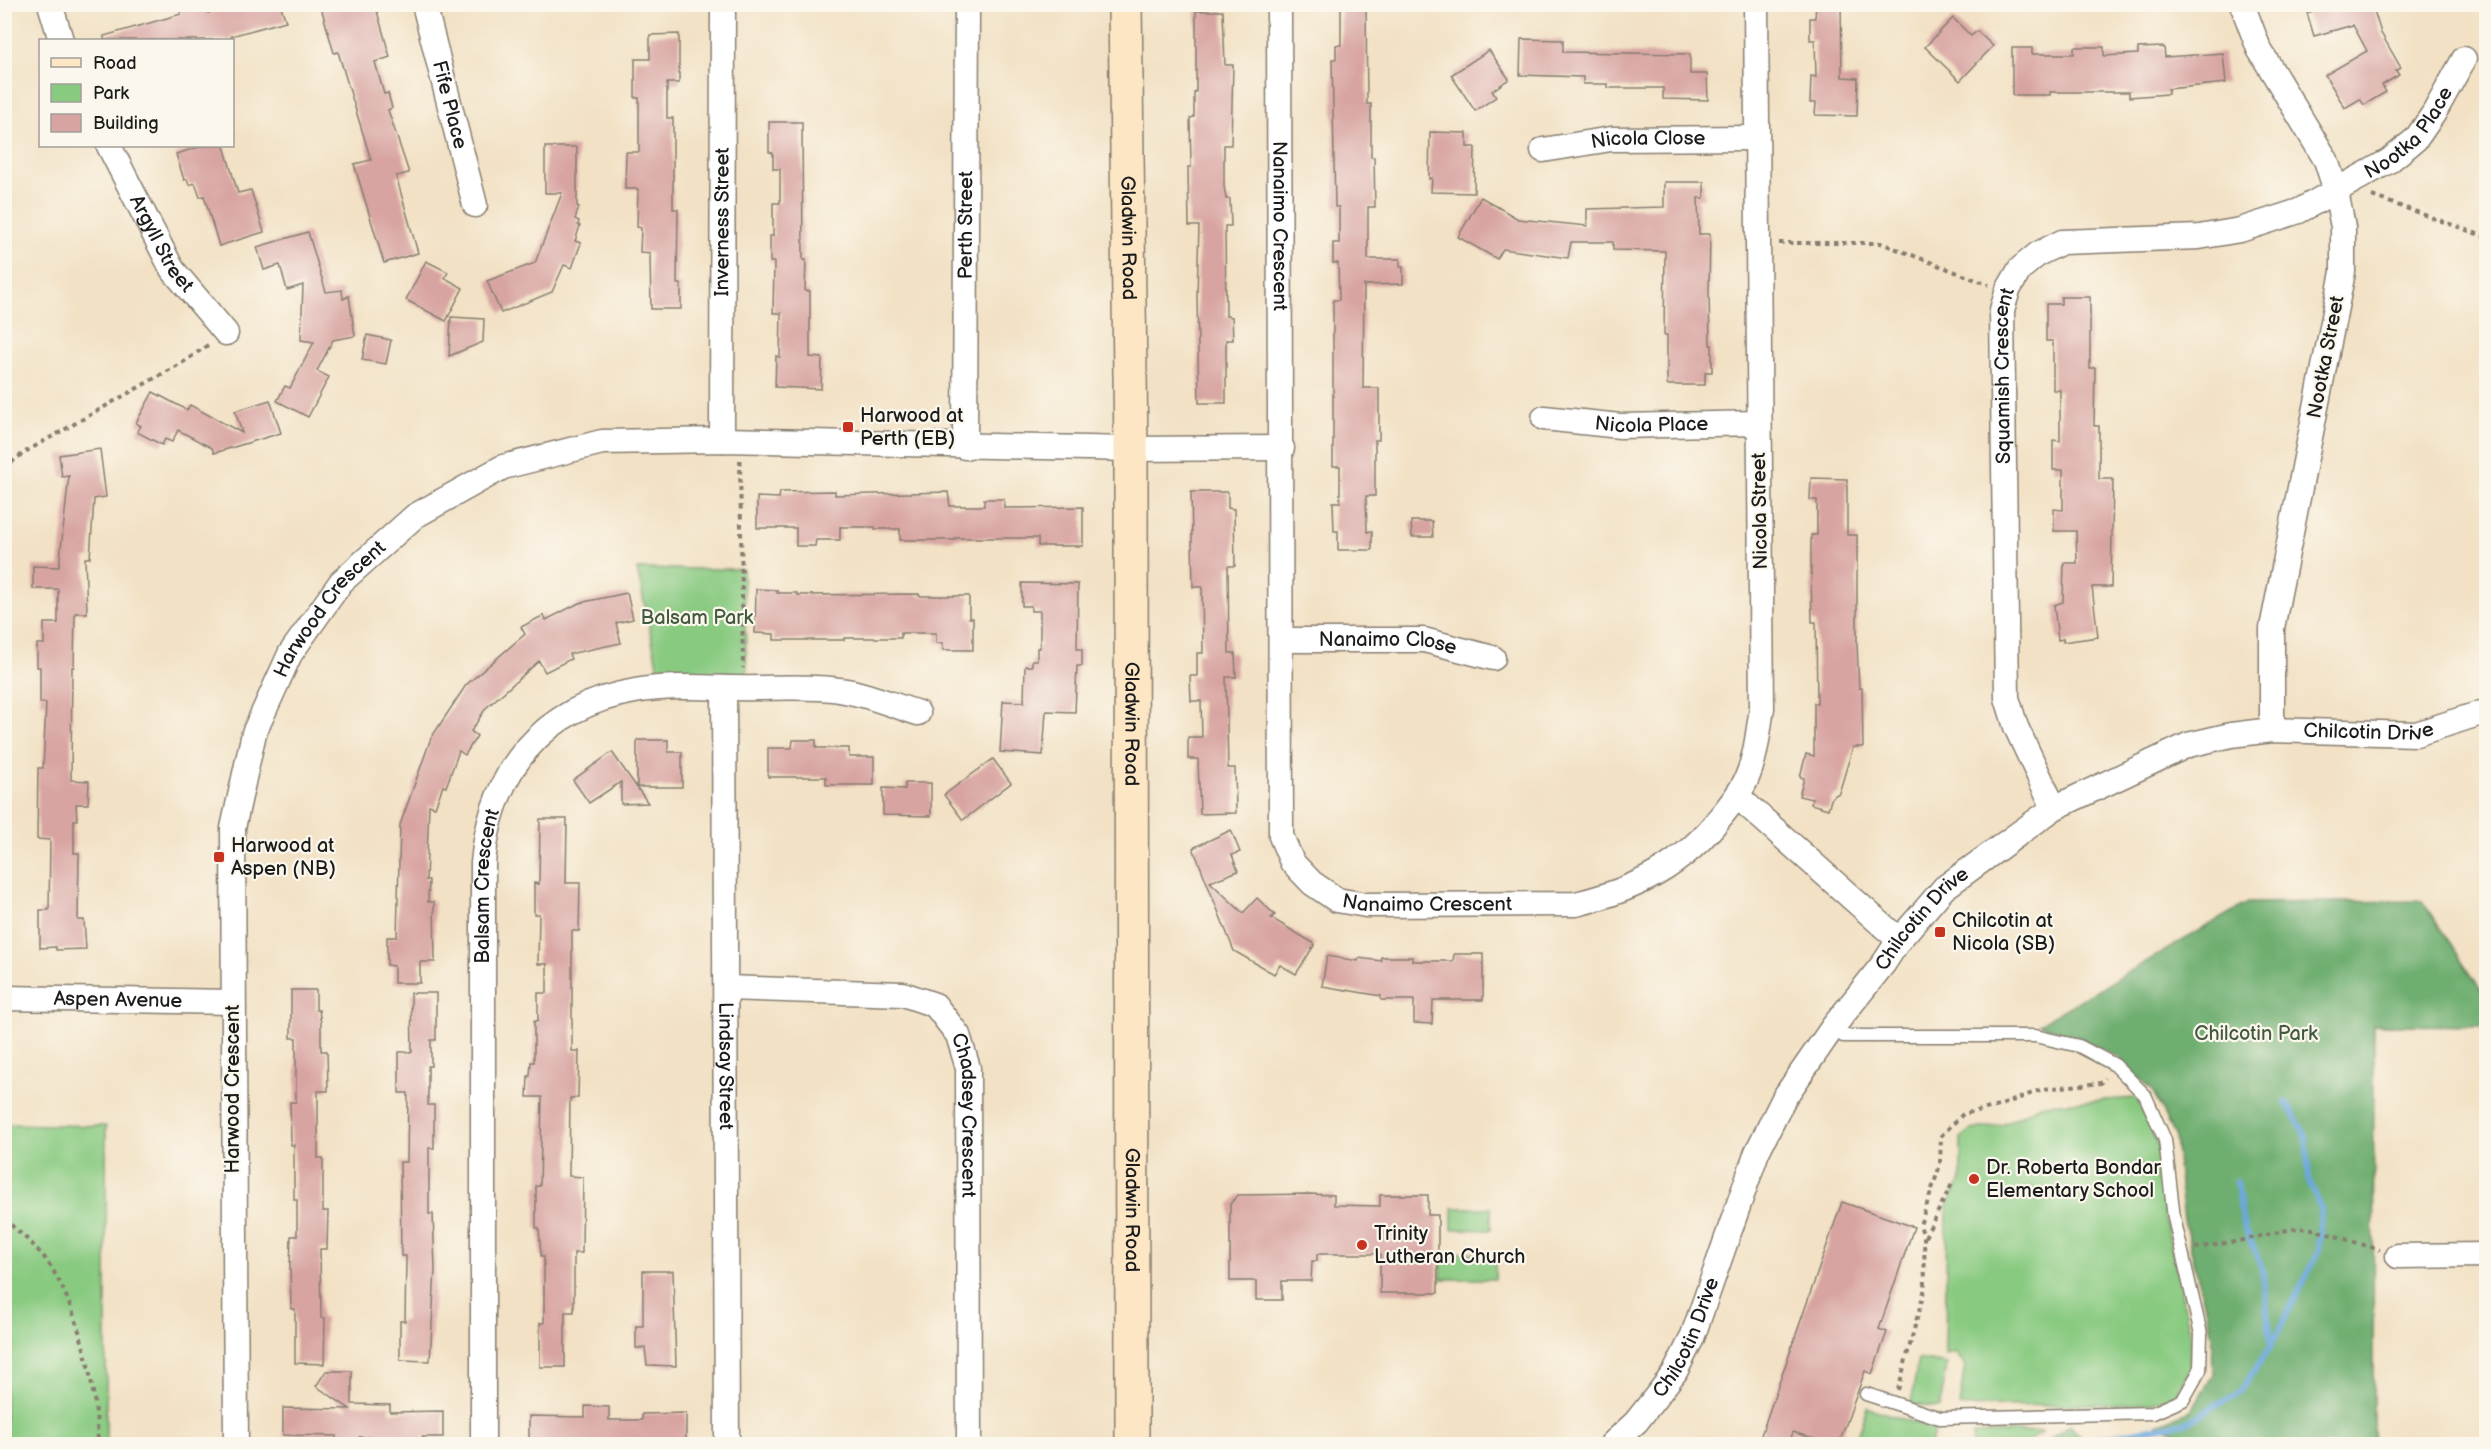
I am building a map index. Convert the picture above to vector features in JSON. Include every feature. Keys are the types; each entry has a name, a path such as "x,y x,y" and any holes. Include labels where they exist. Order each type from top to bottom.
{"main road":[{"name":"Gladwin Road","path":"1125,4 1131,449 1132,1444"}],"street":[{"path":"50,4 61,39"},
{"name":"Fife Place","path":"424,4 475,205"},
{"name":"Inverness Street","path":"723,4 731,441"},
{"name":"Perth Street","path":"965,447 967,4"},
{"name":"Nanaimo Crescent","path":"1279,4 1281,836 1292,862 1312,882 1337,900 1366,905 1575,904 1602,898 1635,886 1666,870 1714,826 1737,796"},
{"name":"Nicola Street","path":"1737,796 1753,760 1762,708 1756,4"},
{"name":"Nootka Street","path":"2242,4 2259,49 2326,160 2336,191 2343,227 2343,272 2272,628 2272,730"},
{"name":"Nootka Place","path":"2336,191 2389,161 2416,139 2434,113 2464,59"},
{"name":"Nicola Close","path":"1543,150 1611,139 1756,138"},
{"name":"Argyll Street","path":"110,147 172,269 226,333"},
{"name":"Squamish Crescent","path":"2054,808 2016,727 2007,698 2002,310 2007,290 2020,269 2038,254 2062,242 2175,239 2240,230 2299,211 2336,191"},
{"name":"Nicola Place","path":"1544,418 1620,426 1759,423"},
{"name":"Harwood Crescent","path":"236,1444 232,1002 233,828 254,733 290,654 340,582 415,516 503,467 602,442 731,441 1131,449"},
{"path":"1131,449 1281,448"},
{"name":"Nanaimo Close","path":"1282,640 1424,640 1493,658"},
{"name":"Balsam Crescent","path":"483,1444 483,863 486,832 492,811 511,770 546,728 598,700 634,691 670,687 840,690 918,713"},
{"name":"Lindsay Street","path":"727,1444 726,988 733,688"},
{"name":"Chilcotin Drive","path":"1612,1444 1636,1422 1675,1372 1692,1338 1757,1152 1784,1098 1833,1027 1884,963 1899,940 1944,888 2054,808 2188,745 2231,735 2272,730 2416,734 2485,711"},
{"path":"1737,796 1899,940"},
{"name":"Chadsey Crescent","path":"726,988 903,994 934,1005 958,1035 968,1068 969,1444"},
{"name":"Aspen Avenue","path":"4,998 232,1002"},
{"path":"2398,1256 2487,1255"}],"lane":[{"path":"1843,1036 2035,1036 2079,1046 2115,1065 2145,1095 2165,1140 2174,1218 2201,1334 2200,1370 2183,1400 2153,1413 1940,1418 1866,1394"}],"path":[{"path":"2336,191 2368,195 2487,237"},
{"path":"1757,244 1881,243 2007,290"},
{"path":"4,468 25,452 185,361 226,333"},
{"path":"731,441 733,688"},
{"path":"1895,1404 1925,1288 1924,1237 1920,1225 1940,1165 1941,1136 1963,1114 1999,1106 2043,1089 2101,1083 2115,1065"},
{"path":"1924,1237 1952,1184"},
{"path":"4,1219 46,1261 71,1304 97,1413 98,1444"},
{"path":"2181,1249 2234,1242 2297,1228 2333,1234 2398,1256"}],"green space":[{"name":"Balsam Park","path":"637,569 743,569 747,675 659,674"},
{"name":"Chilcotin Park","path":"2422,901 2486,997 2486,1026 2374,1025 2373,1444 2199,1444 2157,1424 2191,1411 2213,1375 2212,1336 2184,1220 2175,1138 2153,1092 2118,1057 2080,1038 2039,1024 2247,903"},
{"path":"2136,1098 2157,1142 2165,1219 2191,1336 2190,1370 2175,1395 2150,1403 1959,1407 1965,1364 1955,1353 1945,1355 1947,1205 1961,1180 1961,1139 1971,1130 2002,1125 2043,1104"},
{"path":"5,1124 106,1126 106,1444 5,1444"},
{"path":"1452,1208 1491,1208 1491,1230 1452,1229"},
{"path":"1441,1253 1495,1253 1495,1279 1441,1279"},
{"path":"1918,1359 1947,1364 1940,1408 1911,1404"},
{"path":"1867,1407 1935,1430 1930,1444 1854,1444"},
{"path":"2071,1424 2086,1444 2043,1444"},
{"path":"2042,1431 2025,1444 1972,1444 1972,1434"}],"building":[{"path":"191,4 206,4 208,13 237,4 280,4 286,21 231,36 232,39 104,39 104,36 181,14 179,8"},
{"path":"320,4 375,4 390,57 375,62 384,94 388,93 392,108 388,110 409,173 396,176 418,253 384,263 354,164 371,160 338,52 334,53"},
{"path":"1341,4 1366,5 1367,104 1371,104 1371,157 1374,157 1375,207 1368,207 1368,259 1400,259 1400,267 1403,267 1403,284 1364,285 1363,388 1379,388 1379,440 1375,440 1375,496 1366,496 1367,532 1372,531 1372,550 1338,550 1338,531 1334,531 1333,502 1340,502 1340,466 1333,466 1333,300 1339,300 1338,263 1333,263 1333,243 1339,243 1339,207 1335,207 1332,59 1336,59 1336,45 1341,45"},
{"path":"1816,4 1841,4 1842,77 1858,78 1857,116 1815,115 1816,103 1810,103 1811,76 1816,77 1815,40 1810,40 1810,18 1815,18"},
{"path":"2311,4 2372,4 2381,33 2401,68 2396,71 2399,75 2382,85 2386,92 2364,105 2360,99 2345,108 2325,75 2367,51 2353,25 2314,36 2307,13 2313,11"},
{"path":"1196,11 1223,11 1225,65 1233,65 1231,145 1224,145 1224,186 1226,199 1230,199 1231,226 1225,226 1226,316 1232,317 1233,340 1226,340 1226,403 1199,403 1197,296 1199,226 1189,226 1188,167 1191,167 1190,118 1194,117 1194,92 1196,92"},
{"path":"1953,18 1971,36 1977,31 1993,46 1960,81 1925,47"},
{"path":"679,34 679,83 667,83 667,118 673,118 673,209 678,209 677,284 681,284 681,309 651,309 650,253 640,252 641,228 637,227 638,189 625,189 626,152 639,152 639,98 635,98 635,59 650,59 650,35"},
{"path":"1521,39 1563,40 1563,52 1690,54 1690,74 1707,74 1708,100 1663,99 1663,88 1608,88 1608,84 1583,84 1583,77 1520,75"},
{"path":"2074,47 2104,47 2104,56 2138,54 2138,48 2164,47 2165,57 2223,53 2226,83 2168,89 2168,94 2129,97 2129,92 2050,92 2050,95 2012,95 2012,48 2032,48 2032,54 2074,54"},
{"path":"1489,50 1509,79 1492,91 1496,97 1475,111 1451,75"},
{"path":"769,122 802,122 805,291 810,291 810,357 822,358 821,389 775,387 776,356 780,357 781,313 773,313 774,262 770,262 770,236 773,236 773,203 780,203 780,169 773,169 773,153 769,152"},
{"path":"1430,132 1467,133 1467,147 1475,147 1474,193 1431,192"},
{"path":"199,147 224,147 238,193 251,190 264,232 219,246 204,196 200,197 195,183 189,185 187,179 184,180 176,154"},
{"path":"545,147 577,147 577,206 579,207 575,219 579,221 580,226 575,241 581,243 572,268 564,265 552,292 501,313 487,281 535,263 562,193 545,193"},
{"path":"1664,182 1704,182 1704,198 1698,198 1699,234 1710,234 1709,292 1710,345 1712,345 1712,372 1705,372 1705,385 1667,385 1667,335 1664,335 1665,251 1613,250 1613,242 1571,242 1568,258 1503,249 1497,259 1458,237 1481,197 1518,219 1587,226 1587,209 1664,207"},
{"path":"308,232 326,292 342,290 343,299 349,296 355,336 333,340 317,371 329,377 308,417 277,401 285,386 290,388 314,342 301,340 303,285 287,290 280,265 264,270 257,247"},
{"path":"426,261 448,272 445,278 463,288 446,321 406,300"},
{"path":"2061,297 2090,297 2090,368 2095,368 2094,426 2099,426 2099,479 2113,479 2111,587 2092,587 2098,637 2063,642 2063,639 2058,640 2054,605 2063,602 2064,563 2077,563 2076,531 2054,531 2054,509 2063,510 2063,470 2053,470 2053,440 2060,441 2060,390 2053,390 2053,341 2046,341 2046,304 2061,304"},
{"path":"451,317 484,319 483,342 449,356"},
{"path":"367,335 391,340 386,364 362,360"},
{"path":"153,392 187,410 190,405 242,433 235,411 270,400 281,433 214,453 212,448 178,430 172,442 165,439 162,445 137,432 141,426 136,423"},
{"path":"100,449 106,497 94,499 90,558 85,558 87,613 75,613 74,667 72,667 71,780 89,781 88,804 76,804 77,820 74,820 74,853 79,853 78,920 84,920 86,949 56,950 56,947 40,948 40,910 49,910 50,840 37,839 38,768 43,768 46,703 40,703 40,667 37,667 37,644 44,644 44,623 58,623 58,589 33,589 33,566 59,567 69,476 62,477 59,455"},
{"path":"1811,478 1847,479 1847,535 1857,535 1857,645 1859,688 1862,688 1863,747 1853,747 1839,793 1832,797 1828,809 1811,804 1812,799 1799,796 1804,778 1800,777 1806,754 1814,756 1814,703 1817,703 1816,622 1812,622 1811,535 1817,535 1817,500 1810,500"},
{"path":"835,491 835,495 948,492 950,506 984,506 984,499 1004,499 1004,508 1083,507 1083,546 1038,546 1038,538 900,540 900,529 840,527 840,540 816,540 815,546 796,546 796,528 757,528 757,497 779,498 780,492"},
{"path":"1191,492 1228,492 1228,508 1234,509 1235,566 1228,566 1229,653 1235,653 1236,677 1226,677 1228,768 1235,768 1236,813 1200,814 1198,759 1188,759 1188,737 1202,737 1201,701 1191,701 1190,676 1197,676 1197,653 1203,653 1202,587 1193,587"},
{"path":"1411,521 1432,521 1433,537 1412,537"},
{"path":"1022,583 1078,584 1077,649 1082,649 1082,666 1077,666 1075,712 1046,711 1043,755 1000,752 1003,701 1024,702 1025,666 1032,666 1032,660 1037,660 1037,648 1040,648 1040,611 1031,611 1031,606 1022,606"},
{"path":"756,589 777,590 777,593 797,593 797,595 969,596 969,618 973,618 973,650 943,650 943,643 936,643 936,633 901,633 901,638 774,640 774,634 755,633"},
{"path":"627,593 633,619 616,623 621,643 569,654 571,659 545,672 539,661 486,708 471,731 477,736 465,755 459,751 446,787 443,786 435,807 429,805 426,880 429,880 428,902 434,902 435,962 420,962 420,983 394,983 394,966 387,965 387,937 397,937 400,825 431,738 466,685 525,634 521,627 544,615 546,620 579,603"},
{"path":"637,740 668,740 668,752 682,752 682,787 637,787"},
{"path":"793,740 816,740 816,748 849,748 849,757 874,757 874,785 826,785 826,777 768,777 768,748 792,748"},
{"path":"612,752 648,803 621,804 621,782 589,803 573,780"},
{"path":"993,759 1011,783 963,820 944,795"},
{"path":"905,783 931,783 931,816 883,815 883,788 905,789"},
{"path":"540,819 567,819 566,883 580,883 579,931 572,931 572,1051 579,1051 578,1098 570,1098 569,1176 583,1177 582,1253 574,1253 574,1312 565,1312 565,1367 540,1367 540,1323 544,1323 544,1256 541,1256 539,1228 536,1228 536,1186 540,1186 542,1097 527,1097 528,1076 530,1076 531,1062 534,1062 534,1021 538,1021 538,993 547,993 547,964 538,964 539,914 534,914 534,883 539,884"},
{"path":"1231,830 1240,852 1232,855 1238,871 1210,882 1243,913 1257,898 1275,915 1271,918 1315,944 1296,974 1280,965 1274,974 1234,951 1193,848"},
{"path":"1454,954 1483,954 1483,1000 1433,1000 1432,1024 1414,1023 1414,1000 1381,1000 1381,996 1322,986 1327,956 1358,961 1359,958 1381,961 1381,957 1412,957 1412,961 1453,961"},
{"path":"291,990 316,990 316,1010 319,1010 321,1024 321,1051 327,1051 328,1091 318,1091 318,1158 323,1158 323,1211 328,1211 327,1249 320,1249 321,1318 325,1318 324,1364 295,1363 295,1309 291,1309 290,1267 291,1236 297,1236 297,1200 294,1200 294,1145 291,1145 290,1102 296,1102 296,1038 291,1038"},
{"path":"411,993 436,993 436,1040 431,1040 431,1066 428,1066 428,1105 434,1105 434,1148 429,1148 429,1214 433,1214 435,1269 430,1361 400,1360 400,1321 405,1321 406,1256 401,1256 400,1162 407,1162 408,1093 399,1093 399,1052 412,1052"},
{"name":"Trinity Lutheran Church","path":"1238,1195 1334,1195 1334,1205 1380,1206 1380,1195 1428,1195 1428,1215 1438,1215 1438,1293 1380,1293 1380,1254 1317,1254 1317,1261 1312,1261 1311,1281 1282,1281 1282,1300 1256,1300 1256,1281 1230,1281 1230,1204"},
{"path":"1842,1202 1914,1227 1879,1329 1887,1332 1872,1374 1865,1371 1839,1444 1830,1444 1793,1432 1789,1444 1759,1441"},
{"path":"643,1271 673,1271 676,1366 647,1365 645,1348 636,1348 636,1326 643,1326"},
{"path":"326,1371 352,1371 352,1404 390,1405 390,1412 443,1411 443,1437 422,1437 422,1441 396,1442 396,1437 359,1437 359,1442 336,1441 336,1436 283,1435 283,1408 350,1409 316,1386"},
{"path":"585,1406 609,1407 609,1420 642,1420 642,1414 686,1413 686,1442 529,1443 529,1416 585,1417"}],"waterway":[{"path":"2089,1444 2103,1437 2185,1423 2239,1393 2271,1346 2319,1251 2321,1208 2309,1181 2306,1136 2286,1102"},
{"path":"2237,1181 2242,1220 2262,1269 2271,1345"}],"place":[{"name":"Harwood at Perth (EB)","path":"848,427"},
{"name":"Harwood at Aspen (NB)","path":"219,857"},
{"name":"Chilcotin at Nicola (SB)","path":"1940,932"},
{"name":"Dr. Roberta Bondar Elementary School","path":"1974,1179"},
{"name":"Trinity Lutheran Church","path":"1362,1245"}]}
